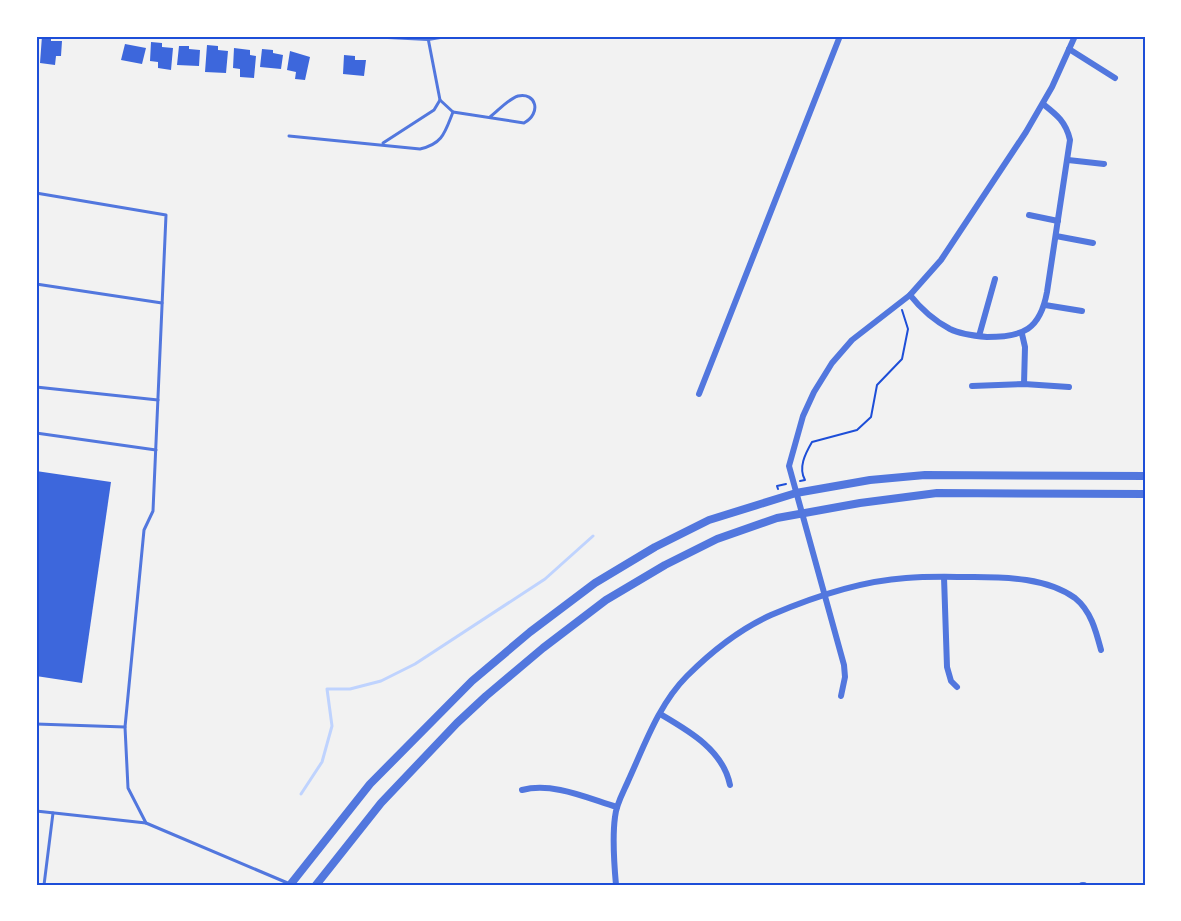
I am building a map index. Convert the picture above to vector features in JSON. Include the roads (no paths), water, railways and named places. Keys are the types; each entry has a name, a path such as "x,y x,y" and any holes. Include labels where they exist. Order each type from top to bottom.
{"street":[{"path":"388,36 428,38 440,36"},
{"path":"699,394 840,36"},
{"path":"841,696 845,676 844,665 789,466 803,416 814,392 832,363 852,340 910,296 941,260 1043,104 1075,36"},
{"path":"1069,49 1115,78"},
{"path":"910,296 930,315 951,329 979,336 1003,337 1022,334 1032,325 1045,305 1070,140 1067,127 1060,117 1043,104"},
{"path":"1068,159 1104,164"},
{"path":"1029,215 1058,220"},
{"path":"1056,236 1093,243"},
{"path":"979,336 995,279"},
{"path":"1045,305 1082,312"},
{"path":"1022,334 1025,347 1024,384"},
{"path":"972,386 1024,384 1069,387"},
{"path":"291,885 370,783 472,681 530,632 595,583 655,547 709,520 796,493 870,480 925,475 1145,476"},
{"path":"316,885 381,803 457,723 543,648 606,600 683,555 717,539 777,518 937,493 1145,494"},
{"path":"944,577 947,667 951,681 957,687"},
{"path":"616,885 614,838 617,807 660,714 685,678 724,644 750,626 770,616 825,595 889,580 1000,577 1044,584 1061,590 1077,600 1095,628 1101,650"},
{"path":"660,714 685,728 708,747 727,772 730,785"},
{"path":"522,790 534,787 550,788 617,807"}],"lane":[{"path":"428,38 440,100 453,112 524,123 531,119 536,109 534,102 527,96 518,96 490,117"},
{"path":"382,144 434,110 440,100"},
{"path":"289,136 420,148 432,146 445,132 453,112"},
{"path":"36,193 166,215 153,511 144,530 125,727 128,788 146,823"},
{"path":"36,285 162,303"},
{"path":"36,387 158,400"},
{"path":"36,433 156,450"},
{"path":"36,724 125,727"},
{"path":"36,811 146,823 291,885"},
{"path":"44,885 53,813"}],"waterway":[{"path":"301,794 322,762 332,726 327,689 350,689 381,681 415,664 545,579 593,536"}]}
